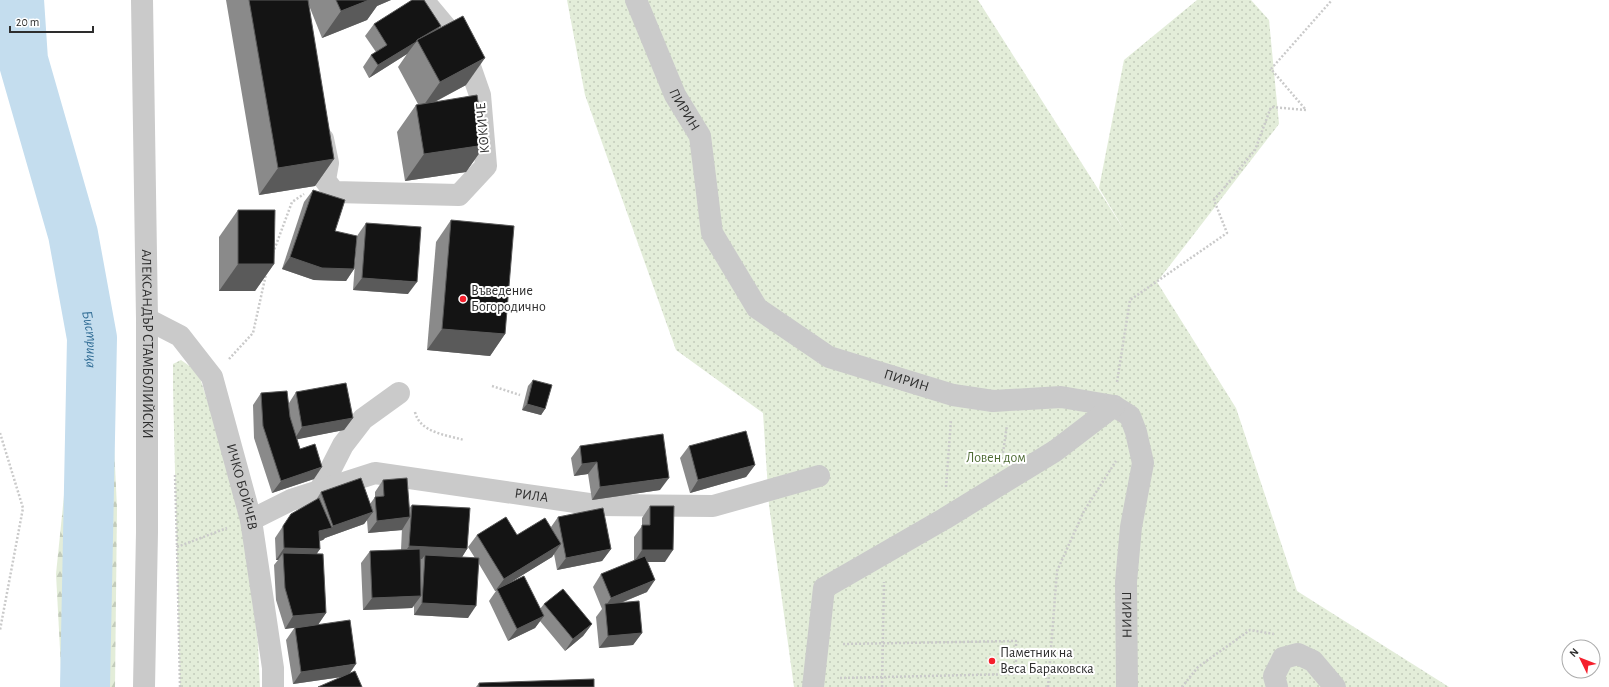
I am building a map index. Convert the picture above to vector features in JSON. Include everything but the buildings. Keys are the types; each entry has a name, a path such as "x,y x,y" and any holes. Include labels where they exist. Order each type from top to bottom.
{"street":[{"name":"АЛЕКСАНДЪР СТАМБОЛИЙСКИ","path":"142,0 147,319 147,532 144,687"},
{"name":"КОКИЧЕ","path":"325,180 334,192 459,195 486,166 480,95 464,49 423,0"},
{"name":"ПИРИН","path":"636,0 675,95 700,136 712,233 757,308 829,357 953,395 993,400 1061,397 1114,406 1130,416 1136,432 1143,463 1131,527 1126,582 1127,687"},
{"path":"317,116 328,163 325,180"},
{"name":"ИЧКО БОЙЧЕВ","path":"147,319 180,336 212,377 251,520 273,668 273,687"},
{"path":"320,490 343,445 363,419 407,399"},
{"path":"814,683 824,588 944,519 1055,451 1114,406"},
{"name":"РИЛА","path":"251,520 291,500 375,473 596,504 713,506 819,476"},
{"path":"1277,687 1274,676 1283,658 1298,654 1313,661 1335,687"}],"path":[{"path":"1114,406 1130,300 1227,233 1214,200 1255,150 1271,107 1306,110 1271,69 1332,0"},
{"path":"272,256 292,202 325,180"},
{"path":"212,377 253,333 267,270"},
{"path":"492,386 520,395"},
{"path":"944,519 953,395"},
{"path":"407,399 420,423 432,432 464,440"},
{"path":"998,485 1011,400"},
{"path":"0,433 23,508 0,630"},
{"path":"1048,687 1057,571 1084,511 1119,456"},
{"path":"175,475 180,687"},
{"path":"177,547 251,520"},
{"path":"882,687 885,553"},
{"path":"1182,687 1198,667 1250,630 1277,634 1298,654"},
{"path":"814,683 882,676 1016,674 1016,641 818,645"}],"green space":[{"name":"Ловен дом","path":"567,0 978,0 1126,233 1099,188 1124,60 1197,0 1251,0 1269,20 1279,124 1157,282 1236,408 1297,591 1449,687 794,687 769,505 763,413 676,350 585,95"},
{"path":"110,360 117,508 115,687 62,687 56,574 74,398"},
{"path":"181,360 198,372 245,514 258,645 260,687 180,687 173,364"}],"waterway":[{"name":"Бистрица","path":"19,0 23,60 73,234 92,338 85,687"}],"place":[{"name":"Въведение Богородично","path":"463,299"},
{"name":"Паметник на Веса Бараковска","path":"992,661"}]}
